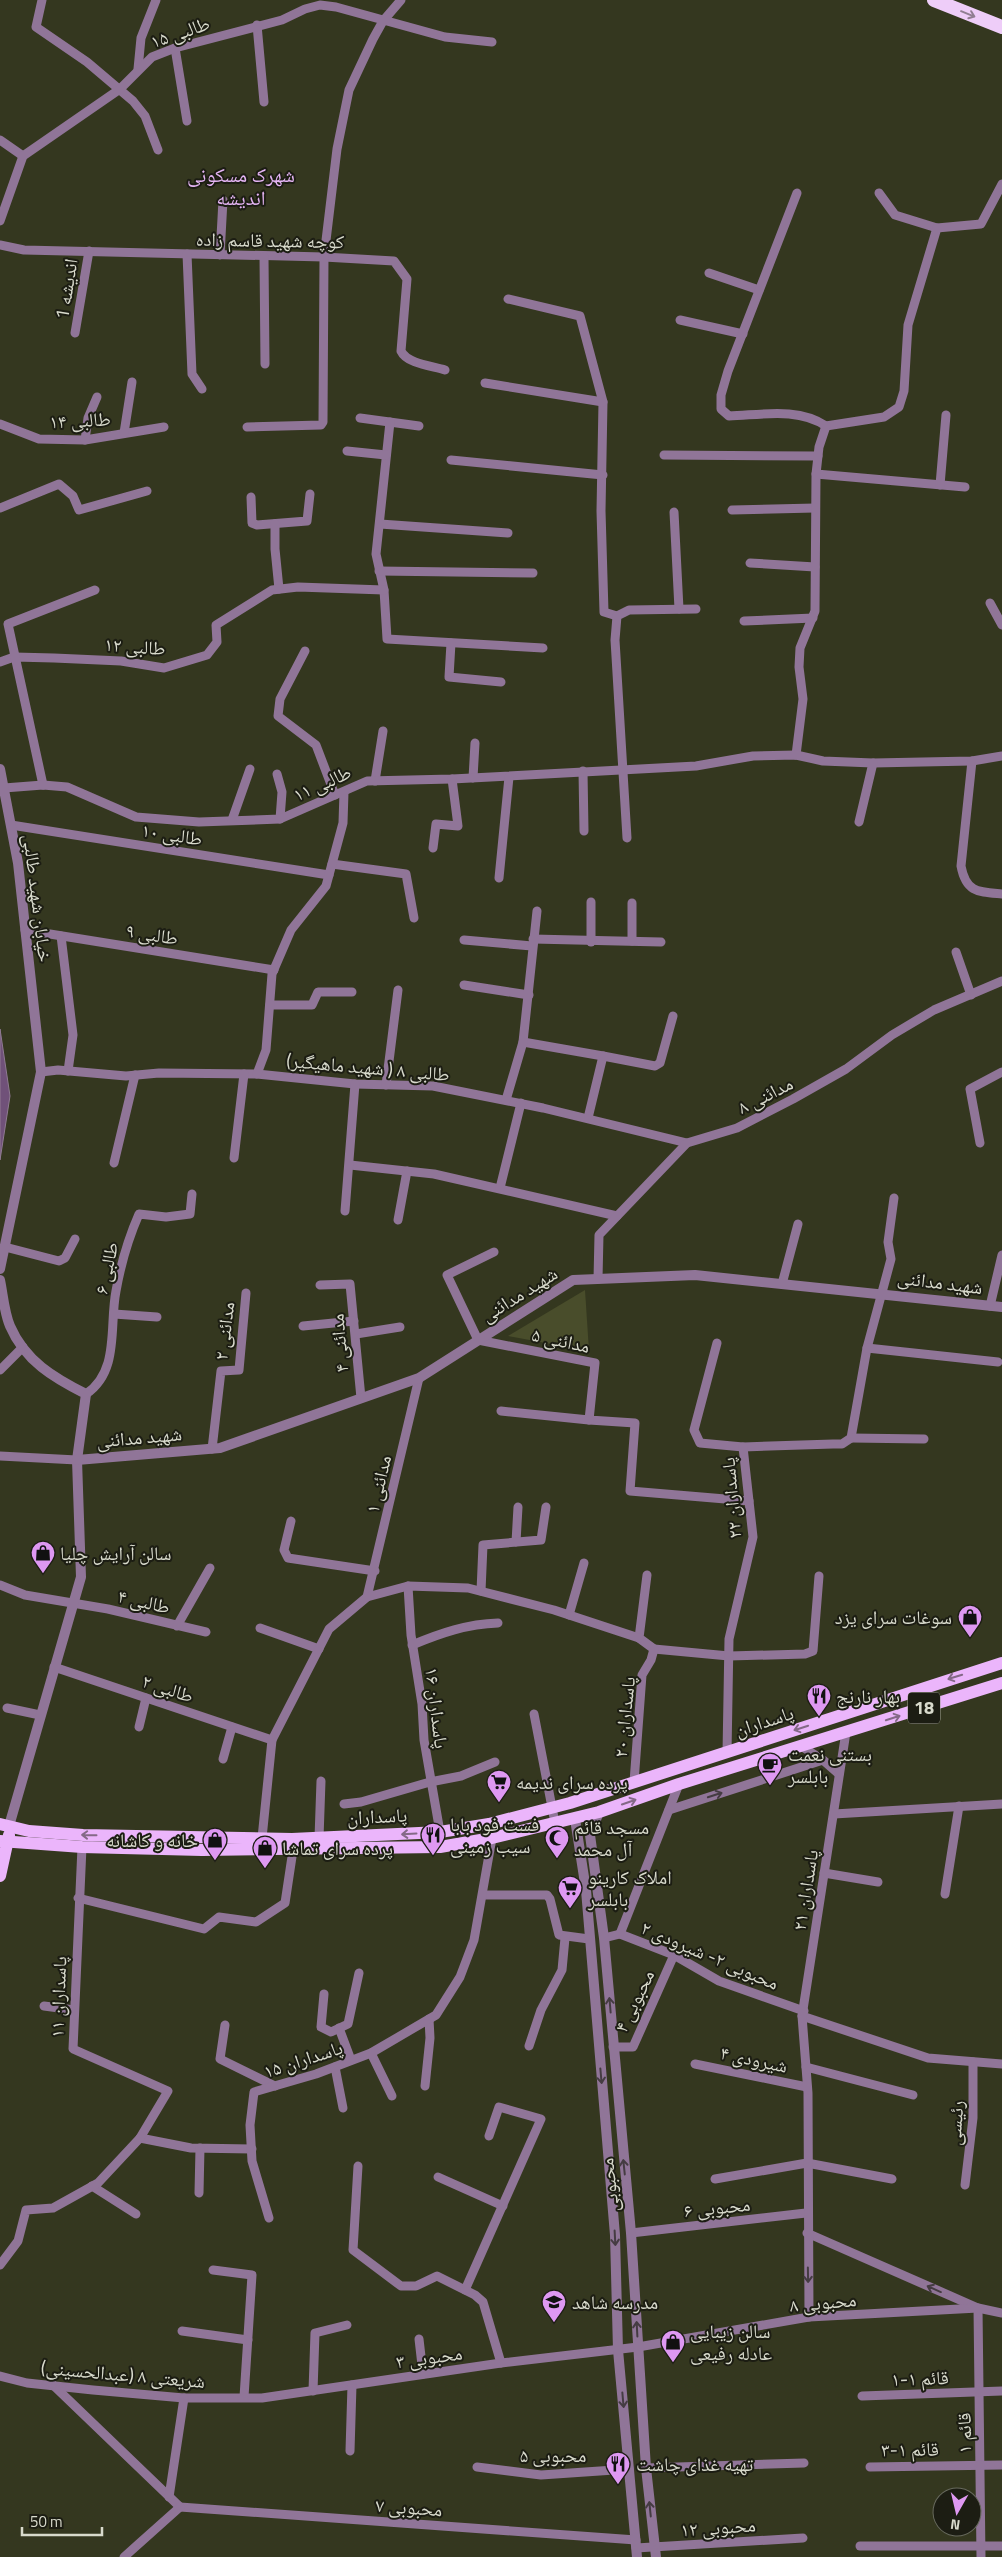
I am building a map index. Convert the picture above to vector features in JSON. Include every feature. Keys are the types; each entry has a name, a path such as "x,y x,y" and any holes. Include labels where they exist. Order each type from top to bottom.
{"highway":[{"path":"934,0 1002,27"}],"main road":[{"name":"پاسداران","path":"4,1825 29,1830 83,1835 262,1838 319,1838 440,1832 489,1824 570,1803 727,1753 931,1684 1002,1663"},
{"name":"پاسداران","path":"3,1841 82,1847 293,1850 440,1847 492,1838 600,1812 679,1784 1002,1683"},
{"path":"570,1803 575,1819"},
{"path":"0,1876 4,1825"}],"street":[{"path":"42,0 36,27 87,62 133,101 145,116 158,150"},
{"path":"138,69 141,38 156,0"},
{"path":"247,427 321,424 323,422 324,256 337,149 349,90 383,21 401,0"},
{"name":"طالبی ۱۵","path":"23,156 120,89 152,57 175,48 282,20 305,8 320,5 336,7 445,37 492,42"},
{"path":"257,25 264,102"},
{"path":"175,48 187,121"},
{"path":"0,140 23,156 0,221"},
{"path":"879,193 895,215 937,228 981,224 1002,184"},
{"path":"797,193 721,395 721,409 729,416 798,415 814,418 826,426 884,417 900,407 904,391 908,325 937,228"},
{"path":"220,255 223,200"},
{"name":"کوچه شهید قاسم زاده","path":"0,246 24,250 264,257 324,256 394,261 406,279 401,351 410,360 446,370"},
{"name":"اندیشه 1","path":"75,333 88,251"},
{"path":"187,254 192,374 202,389"},
{"path":"264,257 265,364"},
{"path":"709,273 759,290"},
{"path":"508,298 580,316 602,402 603,475 601,510 604,612 617,616 628,610 696,609"},
{"path":"680,320 743,334"},
{"path":"124,433 132,382"},
{"path":"485,383 602,402"},
{"path":"85,440 88,418 97,397"},
{"path":"940,485 946,415"},
{"path":"360,418 419,426"},
{"path":"390,422 376,554 384,590 387,639 544,648"},
{"name":"طالبی ۱۴","path":"0,424 39,439 85,440 164,427"},
{"path":"796,755 803,699 799,667 800,648 813,618 816,474 818,456 826,426"},
{"path":"347,451 386,455"},
{"path":"664,455 818,456"},
{"path":"451,460 603,475"},
{"path":"816,474 965,487"},
{"path":"0,508 59,484 73,496 79,510 147,491"},
{"path":"251,497 252,522 255,525 275,524 307,521 310,494"},
{"path":"732,510 816,508"},
{"path":"674,512 680,609"},
{"path":"275,524 274,549 279,589"},
{"path":"380,524 508,532"},
{"path":"750,564 815,566"},
{"path":"379,571 533,573"},
{"name":"طالبی ۱۲","path":"0,662 14,657 121,661 164,668 207,655 217,642 216,625 272,590 298,587 384,590"},
{"path":"43,784 8,624 95,590"},
{"path":"990,603 1002,625"},
{"path":"617,616 616,640 621,770 627,838"},
{"path":"744,621 813,618"},
{"path":"451,643 449,677 501,682"},
{"path":"257,1074 266,1050 274,970 291,930 326,886 343,823 340,794 316,745 278,716 280,699 305,651"},
{"path":"376,781 383,731"},
{"path":"473,778 475,742"},
{"name":"طالبی ۱۱","path":"4,788 43,784 67,787 136,817 199,822 280,820 367,781 452,780 696,766 753,756 796,755 824,761 873,763 972,761 1002,756"},
{"path":"972,761 961,866 963,878 968,885 978,892 1002,894"},
{"path":"859,822 873,763"},
{"name":"خیابان شهید طالبی","path":"0,768 11,825 41,1072 0,1269"},
{"path":"232,820 250,769"},
{"path":"584,771 584,831"},
{"path":"277,774 282,792 280,820"},
{"path":"499,878 509,777"},
{"path":"432,848 436,824 458,826 452,780"},
{"name":"طالبی ۱۰","path":"11,825 329,875"},
{"path":"332,864 406,874 414,918"},
{"path":"591,902 591,942"},
{"path":"632,903 632,941"},
{"path":"506,1100 523,1042 537,911"},
{"name":"طالبی ۹","path":"25,930 274,970"},
{"path":"61,936 73,1035 68,1071"},
{"path":"464,940 533,943 661,942"},
{"path":"956,952 971,995"},
{"name":"مدائنی ۸","path":"598,1279 599,1235 687,1143 737,1128 793,1100 846,1069 892,1035 934,1010 1002,981"},
{"path":"464,985 529,995"},
{"path":"386,1085 398,990"},
{"path":"270,1005 312,1005 318,992 352,992"},
{"path":"523,1042 655,1066 660,1063 673,1016"},
{"path":"588,1118 603,1056"},
{"name":"طالبی ۸ ( شهید ماهیگیر)","path":"41,1072 68,1071 136,1075 158,1073 257,1074 355,1084 433,1086 588,1118 687,1143"},
{"path":"980,1143 970,1089 1002,1072"},
{"path":"234,1158 244,1074"},
{"path":"114,1163 136,1075"},
{"path":"345,1211 355,1084"},
{"path":"500,1188 521,1103"},
{"path":"350,1165 434,1174 617,1216"},
{"path":"398,1220 407,1170"},
{"name":"طالبی ۶","path":"86,1394 98,1386 107,1368 113,1336 115,1294 125,1248 139,1214 166,1217 190,1214 192,1194"},
{"path":"851,1438 867,1348 891,1259 888,1242 894,1198"},
{"path":"782,1284 798,1224"},
{"path":"5,1247 59,1261 65,1258 75,1239"},
{"path":"478,1340 447,1275 494,1252"},
{"path":"990,1306 1002,1255"},
{"name":"شهید مدائنی","path":"77,1460 220,1448 419,1378 573,1280 695,1275 1002,1307"},
{"path":"0,1280 10,1326 30,1358 52,1377 86,1394 77,1460 81,1577 40,1715 4,1825"},
{"name":"مدائنی ۴","path":"320,1285 350,1284 361,1398"},
{"name":"مدائنی ۲","path":"212,1449 221,1371 239,1370 246,1292"},
{"path":"114,1314 157,1317"},
{"path":"303,1326 354,1321"},
{"path":"356,1334 400,1328"},
{"name":"مدائنی ۵","path":"478,1340 595,1363 589,1420"},
{"name":"پاسداران ۲۲","path":"717,1343 694,1430 700,1443 743,1447 754,1537 729,1639 727,1753"},
{"path":"0,1370 23,1347"},
{"path":"867,1348 998,1362"},
{"name":"مدائنی ۱","path":"368,1597 419,1378"},
{"path":"501,1412 635,1423 630,1491 749,1501"},
{"path":"743,1447 842,1444 851,1438 924,1440"},
{"path":"0,1456 77,1460"},
{"path":"516,1542 518,1507"},
{"path":"481,1591 483,1545 541,1540 546,1507"},
{"path":"291,1521 284,1550 288,1558 375,1571"},
{"path":"568,1615 584,1562"},
{"path":"177,1626 210,1568"},
{"path":"639,1638 647,1575"},
{"path":"262,1838 272,1740 329,1629 368,1597 408,1586 468,1588 568,1615 639,1638 654,1649 729,1656 805,1654 812,1652 819,1576"},
{"name":"طالبی ۴","path":"0,1586 25,1595 108,1609 206,1632"},
{"name":"پاسداران ۱۶","path":"408,1586 412,1645 422,1704 424,1740 440,1832"},
{"path":"412,1645 443,1632 476,1624 498,1624"},
{"path":"260,1628 319,1649"},
{"name":"پاسداران ۲۰","path":"634,1782 642,1676 651,1660 654,1649"},
{"name":"طالبی ۲","path":"54,1667 272,1740"},
{"path":"139,1727 146,1698"},
{"path":"7,1708 40,1715"},
{"path":"534,1714 555,1823"},
{"path":"223,1758 232,1727"},
{"name":"پاسداران ۲۱","path":"808,2317 806,2214 807,2087 803,2013 846,1732"},
{"path":"801,1746 823,1760 839,1774"},
{"path":"669,1810 823,1760"},
{"path":"344,1804 360,1802 430,1782 461,1776 495,1762"},
{"path":"319,1838 321,1781"},
{"path":"620,1934 679,1784"},
{"path":"834,1814 1002,1804"},
{"path":"944,1894 959,1806"},
{"name":"محبوبی","path":"600,1812 590,1835 604,1938 631,2233 646,2468 655,2552"},
{"name":"محبوبی","path":"575,1819 586,1890 615,2235 618,2350 636,2548"},
{"path":"425,2086 430,2038 429,2019 436,2015 460,1977 474,1940 492,1838"},
{"name":"پاسداران ۱۱","path":"82,1847 72,2049 168,2092 140,2138"},
{"path":"78,1898 204,1929 219,1917 256,1922 285,1903 293,1850"},
{"path":"824,1873 878,1882"},
{"path":"483,1895 546,1895 550,1898 556,1931 565,1938 604,1938"},
{"name":"محبوبی ۲- شیرودی ۲","path":"604,1938 620,1934 674,1954 719,1980 803,2013 928,2058 1002,2064"},
{"path":"529,2046 541,2010 562,1970 565,1938"},
{"name":"محبوبی ۴","path":"613,2047 633,2046 674,1954"},
{"path":"324,1994 321,2027 331,2032 348,2024 359,1974"},
{"path":"44,2006 74,2010"},
{"name":"پاسداران ۱۵","path":"269,2218 252,2161 250,2125 254,2092 335,2067 371,2053 429,2019"},
{"path":"225,2024 220,2059 276,2086"},
{"path":"339,2028 351,2060"},
{"path":"371,2053 392,2096"},
{"name":"رئیسی","path":"965,2185 972,2118 974,2062"},
{"name":"شیرودی ۴","path":"694,2064 807,2087"},
{"path":"335,2067 343,2108"},
{"path":"806,2067 913,2094"},
{"path":"465,2290 541,2119 499,2106 489,2136"},
{"path":"0,2265 18,2241 26,2210 53,2208 98,2183 140,2138 200,2148 252,2149"},
{"path":"199,2193 200,2148"},
{"path":"715,2179 807,2163 892,2179"},
{"path":"358,2166 353,2250 401,2286 416,2286 437,2276 465,2290 483,2302 501,2363"},
{"path":"438,2177 502,2206"},
{"path":"92,2186 136,2214"},
{"name":"محبوبی ۶","path":"631,2233 806,2214"},
{"path":"807,2233 978,2308"},
{"path":"214,2270 252,2275 244,2397"},
{"name":"محبوبی ۸","path":"618,2350 808,2317 978,2308 1002,2313"},
{"name":"قائم ۱","path":"978,2308 981,2557"},
{"path":"313,2391 315,2333 346,2325"},
{"path":"182,2331 248,2340"},
{"path":"418,2340 423,2374"},
{"name":"محبوبی ۳","path":"244,2397 262,2398 501,2363 618,2350"},
{"name":"شریعتی ۸ (عبدالحسینی)","path":"0,2376 27,2383 184,2398 244,2397"},
{"path":"52,2384 180,2507 124,2557"},
{"path":"350,2451 352,2385"},
{"name":"قائم ۱-۱","path":"862,2396 1002,2391"},
{"path":"169,2497 184,2398"},
{"path":"646,2468 804,2463"},
{"name":"قائم ۱-۳","path":"870,2466 1002,2465"},
{"name":"محبوبی ۵","path":"477,2467 541,2475 629,2469"},
{"name":"محبوبی ۷","path":"180,2507 636,2548"},
{"name":"محبوبی ۱۲","path":"636,2548 655,2552 803,2538"},
{"path":"860,2546 1002,2546"}],"green space":[{"path":"585,1290 589,1351 508,1336"}],"shaded area":[{"path":"0,1029 10,1096 0,1160"}],"place":[{"name":"سالن آرایش چلیا","path":"43,1574"},
{"name":"سوغات سرای یزد","path":"970,1638"},
{"name":"بهار نارنج","path":"819,1717"},
{"name":"بستنی نعمت بابلسر","path":"770,1786"},
{"name":"پرده سرای ندیمه","path":"499,1803"},
{"name":"فست فود بابا سیب زمینی","path":"433,1856"},
{"name":"مسجد قائم آل محمد","path":"557,1859"},
{"name":"خانه و کاشانه","path":"215,1861"},
{"name":"پرده سرای تماشا","path":"265,1869"},
{"name":"املاک کارینو بابلسر","path":"570,1909"},
{"name":"مدرسه شاهد","path":"554,2323"},
{"name":"سالن زیبایی عادله رفیعی","path":"673,2363"},
{"name":"تهیه غذای چاشت","path":"618,2485"}],"district":[{"name":"شهرک مسکونی اندیشه","path":"241,186"}]}
